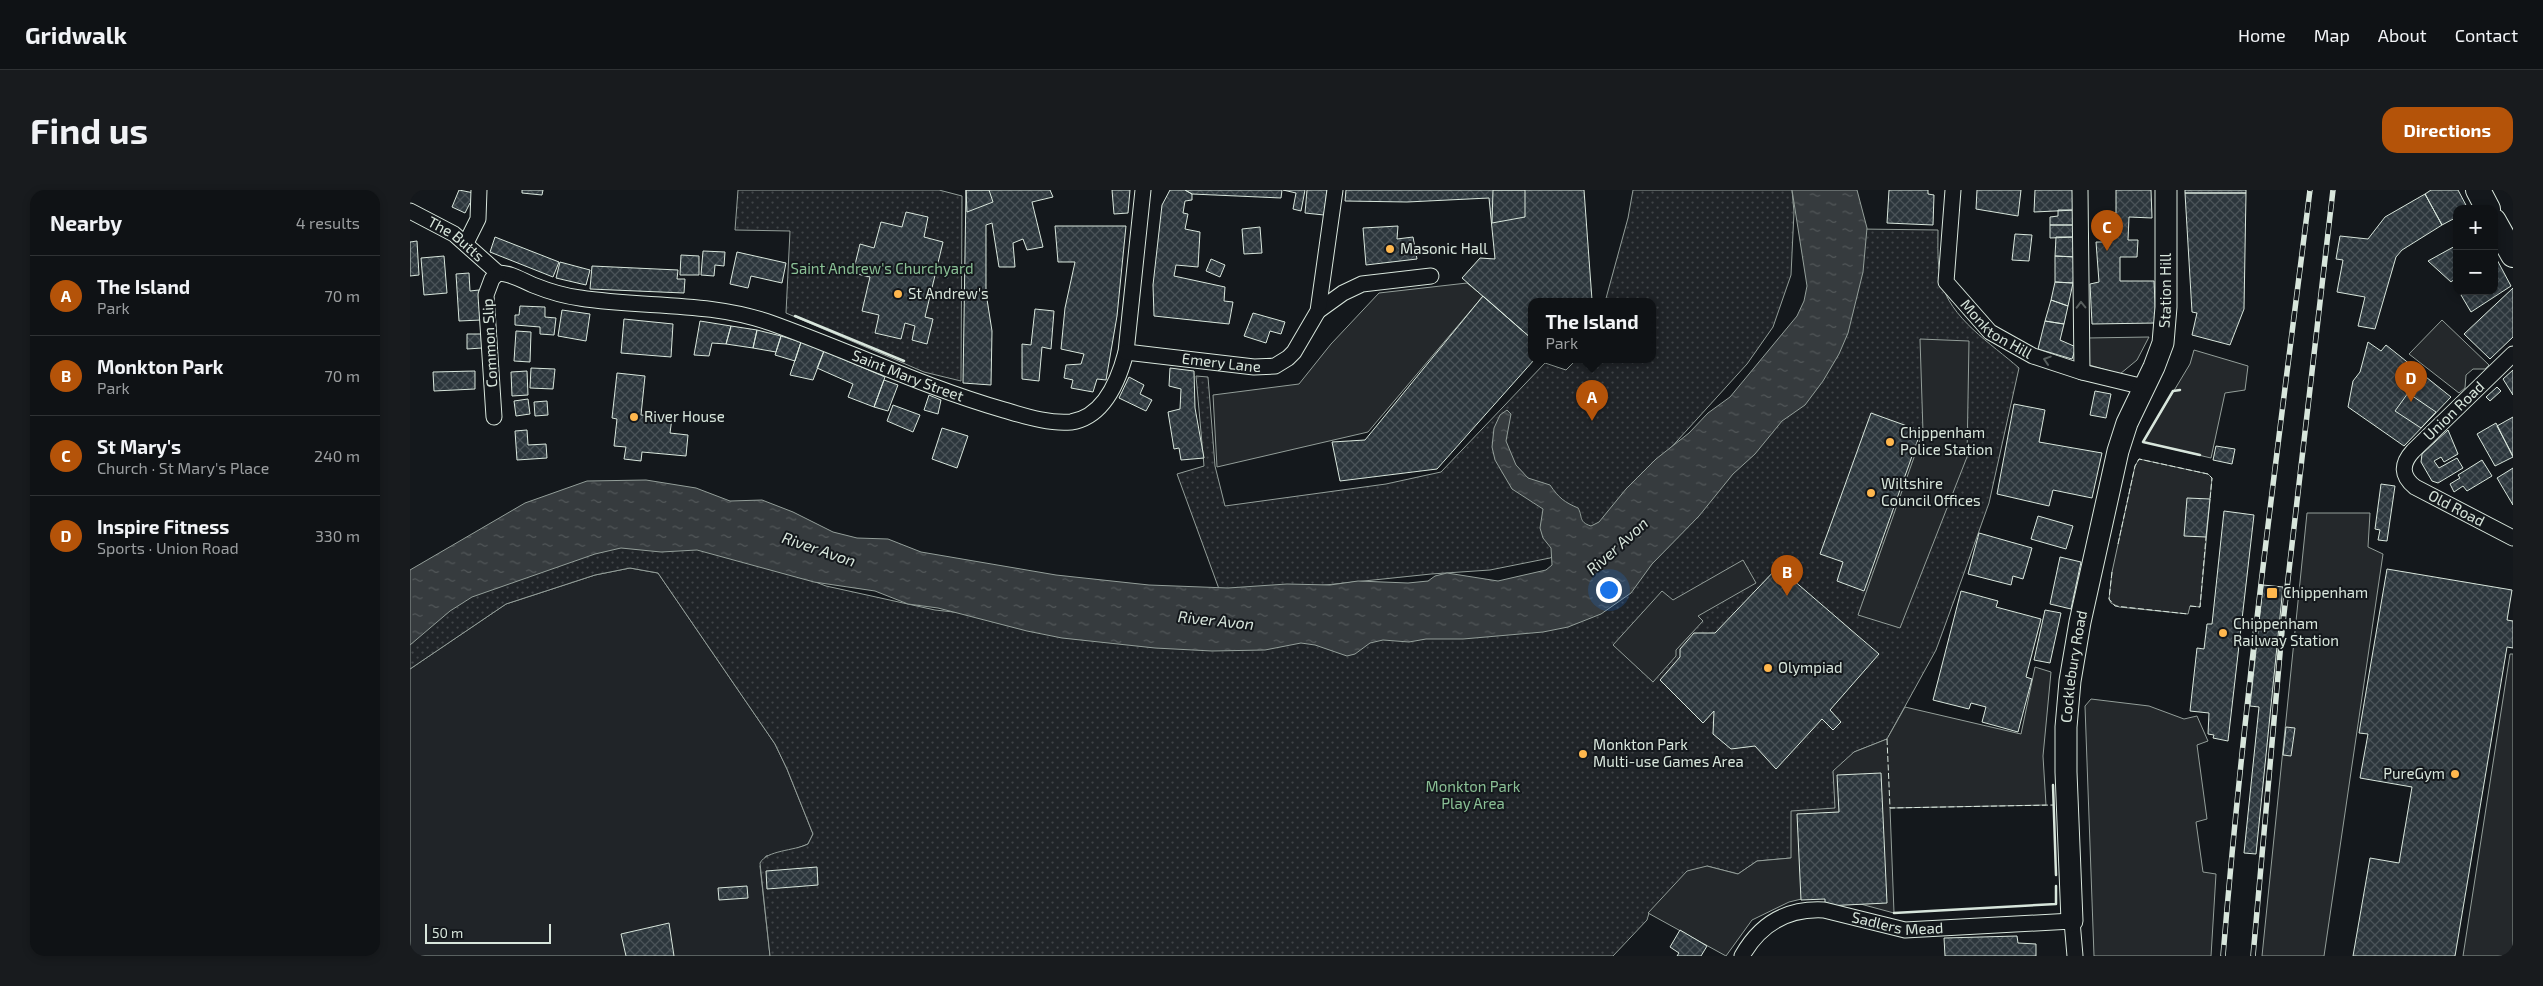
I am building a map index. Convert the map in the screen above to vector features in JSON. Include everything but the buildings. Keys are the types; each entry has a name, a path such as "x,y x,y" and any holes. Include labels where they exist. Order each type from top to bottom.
{"main road":[{"path":"2478,190 2486,205"},
{"path":"2498,228 2513,254"}],"street":[{"path":"466,243 478,219 479,190"},
{"name":"Saint Mary Street","path":"498,273 512,275 550,291 581,298 700,307 746,316 953,395 1051,422 1072,422 1094,410 1105,400 1114,385 1126,352 1143,190"},
{"name":"Emery Lane","path":"1126,352 1201,362 1268,368 1283,362 1294,352 1318,311 1335,190"},
{"name":"Monkton Hill","path":"1953,190 1946,282 1990,332 2033,356 2082,372 2144,387"},
{"path":"2080,190 2082,372"},
{"name":"Station Hill","path":"2144,387 2156,361 2165,330 2166,190"},
{"name":"The Butts","path":"410,211 438,224 466,243 498,273"},
{"name":"Common Slip","path":"494,417 486,294 492,279 498,273"},
{"name":"Emery Lane","path":"1318,311 1343,293 1362,284 1431,276"},
{"name":"Union Road","path":"2404,474 2404,464 2413,451 2513,354"},
{"name":"Cocklebury Road","path":"2075,956 2066,772 2070,681 2080,622 2118,451 2127,423 2144,387"},
{"name":"Old Road","path":"2404,474 2415,487 2513,538"},
{"name":"Sadlers Mead","path":"1742,956 1754,937 1766,925 1786,915 1812,909 1824,910 1905,930 2072,921"}],"green space":[{"name":"Saint Andrew's Churchyard","path":"738,190 939,190 962,196 961,381 924,372 786,313 790,231 735,230"},
{"path":"1633,190 1792,190 1794,212 1791,275 1773,327 1747,364 1588,539 1550,558 1490,570 1431,574 1268,591 1219,589 1177,474 1204,466 1196,376 1208,377 1215,466 1225,506 1386,484 1441,472 1545,363 1566,370 1573,363 1656,363 1656,298 1606,298 1628,218"},
{"name":"Monkton Park Play Area","path":"1860,229 1938,230 1941,280 1953,306 1973,329 2019,368 1989,503 1936,650 1887,739 1854,752 1835,808 1791,858 1757,861 1738,874 1707,866 1649,913 1647,920 1613,956 770,956 760,863 763,859 775,853 808,844 813,834 775,744 658,573 630,568 595,575 506,604 410,669 410,629 472,588 587,548 686,543 771,565 826,586 935,610 1241,643 1598,613"},
{"path":"630,568 658,573 775,744 813,834 808,844 790,851 766,856 760,866 770,956 410,956 410,669 506,604 595,575"}],"shaded area":[{"path":"1467,283 1483,296 1368,432 1217,467 1213,395 1299,384 1331,344 1379,293"},
{"path":"2442,320 2489,365 2485,369 2473,369 2466,375 2465,388 2459,393 2409,354"},
{"path":"2149,337 2137,360 2120,374 2086,364 2087,338"},
{"path":"1920,339 1969,341 1967,457 1900,628 1858,615 1923,432"},
{"path":"2194,350 2248,366 2245,390 2225,393 2211,458 2143,442 2190,364"},
{"path":"2139,459 2208,474 2212,478 2200,607 2190,606 2188,614 2119,607 2111,603 2109,599 2112,572 2135,466"},
{"path":"2307,513 2370,513 2368,547 2383,554 2324,956 2262,956"},
{"path":"1743,560 1756,583 1698,616 1703,621 1676,650 1676,656 1653,682 1613,645 1662,591 1673,600"},
{"path":"2510,654 2513,654 2513,956 2463,956"},
{"path":"2035,667 2051,672 2043,756 2046,805 1890,808 1894,913 1838,898 1814,896 1789,902 1752,920 1726,956 1648,913 1687,871 1707,866 1738,874 1757,861 1791,858 1791,811 1835,808 1833,771 1854,752 1887,739 1905,707 2021,734"},
{"path":"2091,699 2149,706 2184,719 2197,716 2208,741 2197,745 2207,819 2196,822 2203,872 2216,874 2211,956 2094,956 2085,706"}],"water":[{"name":"River Avon","path":"1792,190 1857,190 1867,228 1863,272 1848,333 1839,354 1823,381 1805,405 1782,421 1755,454 1733,474 1699,516 1652,564 1631,593 1601,614 1568,627 1543,632 1463,639 1426,639 1409,642 1383,640 1370,643 1355,654 1347,656 1315,645 1301,643 1265,650 1212,651 1155,648 1062,638 1027,631 938,608 908,604 875,591 814,582 697,550 661,552 621,548 595,554 472,597 450,611 410,645 410,570 525,503 587,481 646,480 696,488 730,501 762,500 793,512 833,532 857,538 888,539 921,552 1056,575 1149,585 1228,588 1287,584 1330,585 1358,581 1408,583 1428,581 1435,576 1447,573 1498,581 1546,570 1552,565 1551,548 1543,538 1540,528 1543,509 1512,489 1495,460 1492,447 1494,428 1500,415 1507,410 1511,414 1506,441 1516,465 1528,478 1550,485 1562,499 1578,508 1584,523 1591,526 1599,522 1626,489 1656,459 1689,433 1708,413 1730,397 1797,316 1804,301 1807,286"}],"railway":[{"path":"2223,956 2251,668 2310,190"},
{"path":"2253,956 2282,631 2333,190"}],"fence":[{"path":"2118,544 2135,466 2139,459 2208,474 2212,478 2210,499"},
{"path":"2190,606 2200,607 2206,537"},
{"path":"2112,572 2109,599 2115,606 2188,614"},
{"path":"1887,739 1890,808 2054,805"}],"wall":[{"path":"795,316 904,361"},
{"path":"2180,390 2173,391 2143,442 2200,455"},
{"path":"2053,785 2056,875"},
{"path":"1894,913 2056,904 2056,886"}],"place":[{"name":"Masonic Hall","path":"1390,249"},
{"name":"St Mary's","path":"2107,251"},
{"name":"St Andrew's","path":"898,294"},
{"name":"Inspire Fitness","path":"2411,402"},
{"name":"River House","path":"634,417"},
{"name":"The Island","path":"1592,421"},
{"name":"Chippenham Police Station","path":"1890,442"},
{"name":"Wiltshire Council Offices","path":"1871,493"},
{"name":"Chippenham","path":"2272,593"},
{"name":"Monkton Park","path":"1787,596"},
{"name":"Chippenham Railway Station","path":"2223,633"},
{"name":"Olympiad","path":"1768,668"},
{"name":"Monkton Park Multi-use Games Area","path":"1583,754"},
{"name":"PureGym","path":"2455,774"}]}
